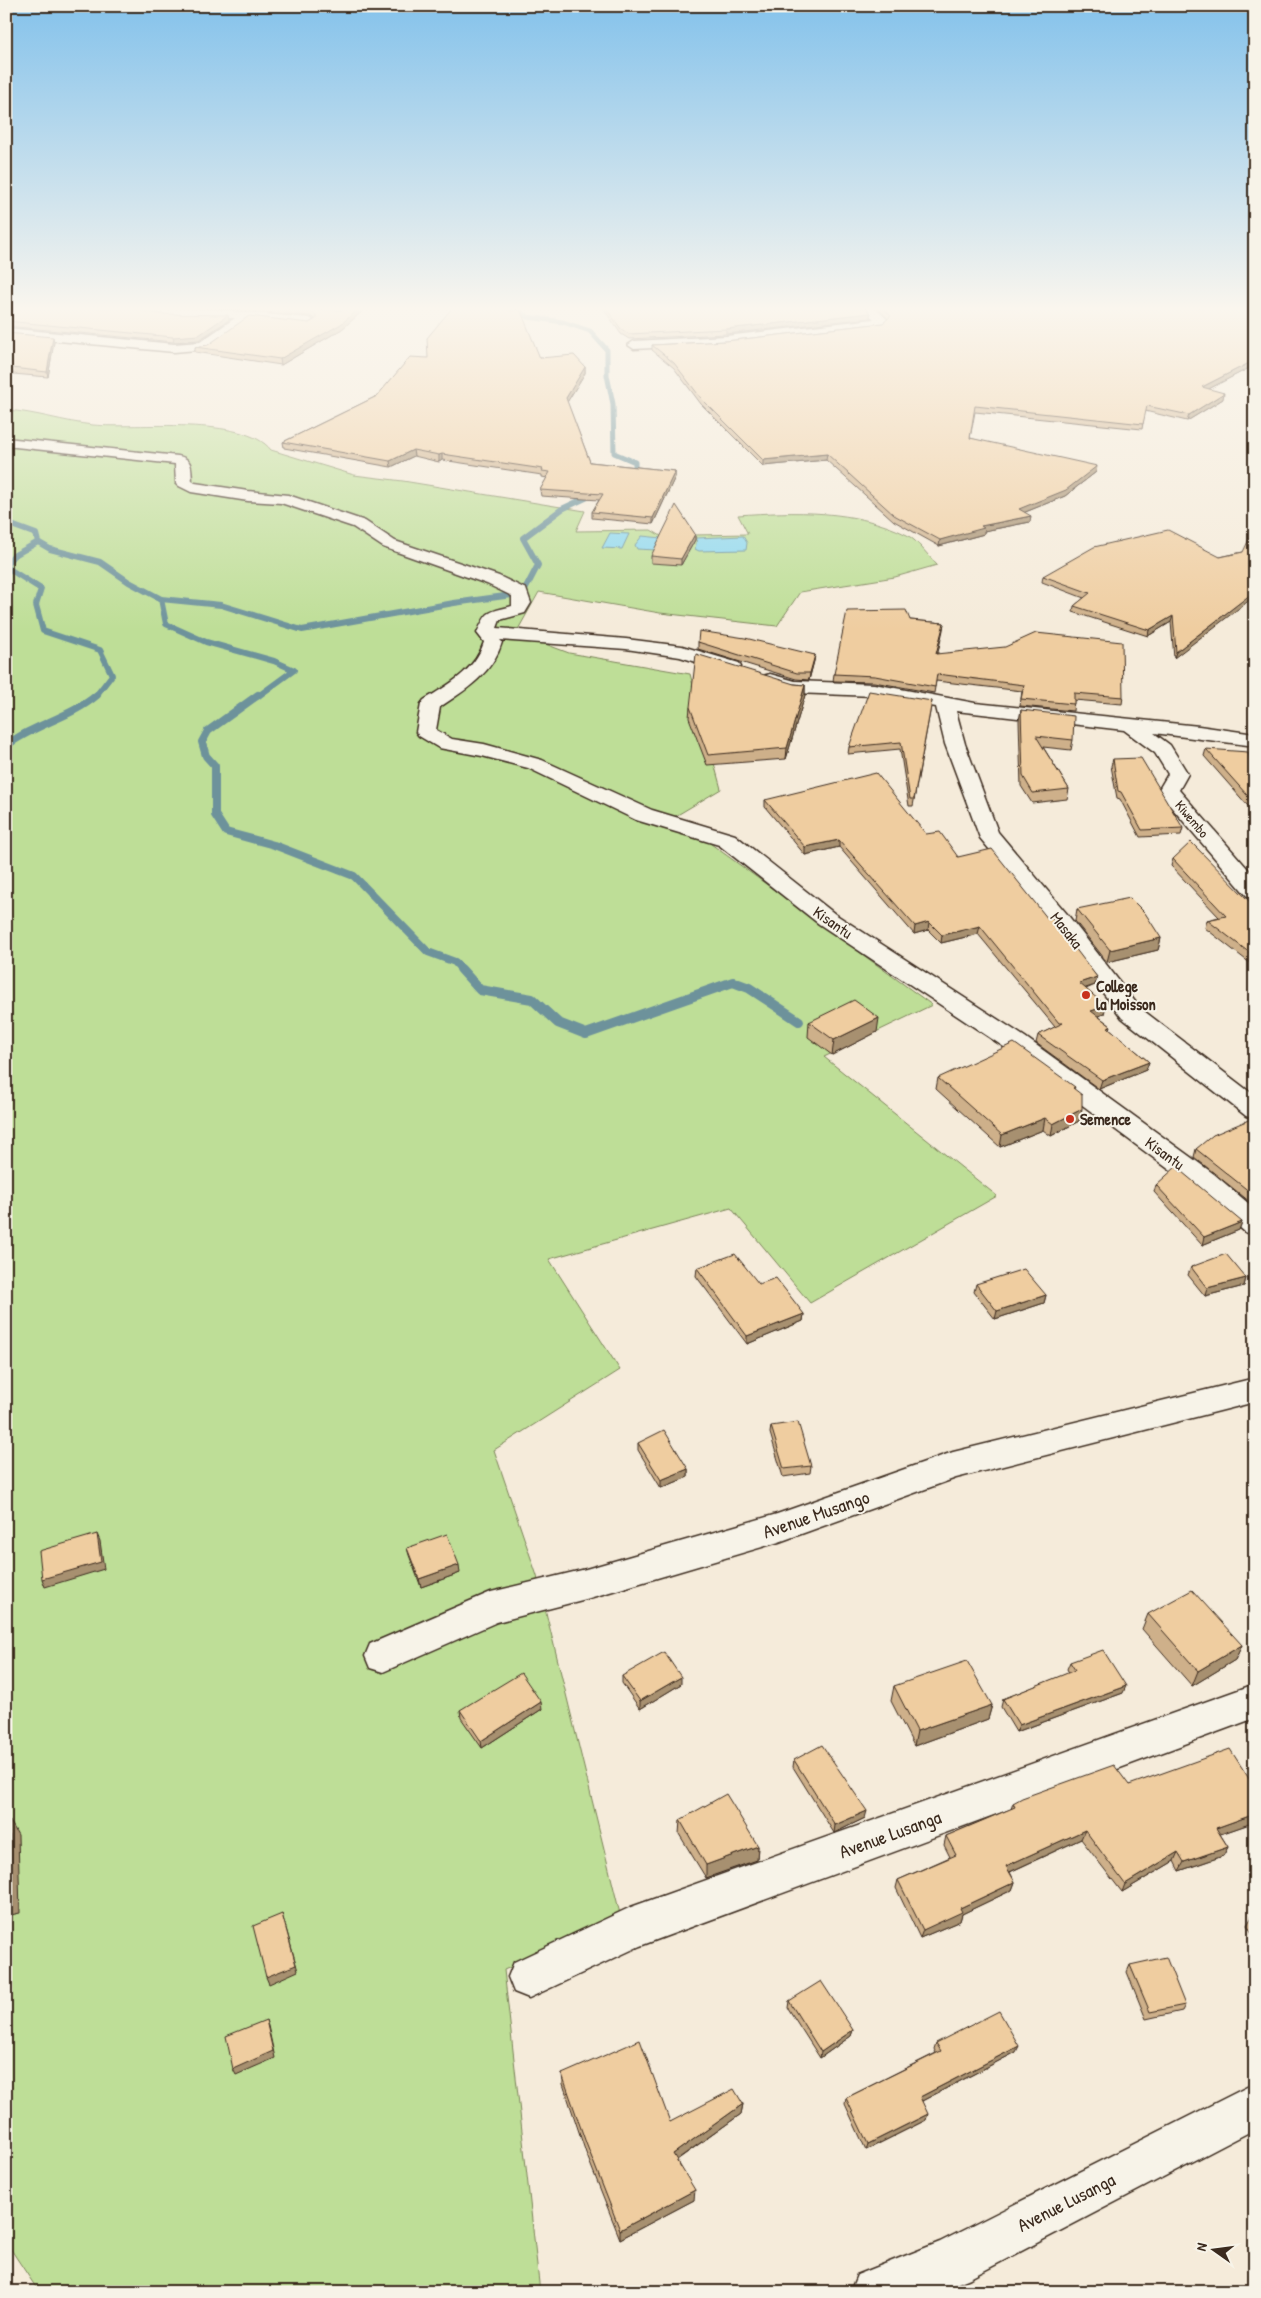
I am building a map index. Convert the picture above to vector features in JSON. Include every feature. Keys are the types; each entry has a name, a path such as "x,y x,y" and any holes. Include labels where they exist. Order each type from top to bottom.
{"street":[{"path":"6,442 42,448 171,458 182,462 184,483 191,488 248,496 283,498 359,524 389,544 485,577 520,593 522,603 520,609 492,616 486,633 626,644 682,652 794,687 874,690 975,709 1255,740"},
{"name":"Kisantu","path":"486,633 493,642 491,652 462,685 431,704 426,732 446,744 484,750 535,764 644,815 727,840 827,919 1016,1043 1204,1181 1255,1226"},
{"name":"Masaka","path":"944,702 955,744 988,833 1059,918 1131,1013 1255,1110"},
{"name":"Kiwembo","path":"1131,725 1163,749 1178,774 1168,791 1255,891"},
{"name":"Avenue Musango","path":"383,1656 491,1608 586,1584 779,1528 953,1465 1255,1390"},
{"name":"Avenue Lusanga","path":"529,1977 631,1928 1255,1701"},
{"name":"Avenue Lusanga","path":"874,2292 953,2261 1255,2105"}],"green space":[{"path":"6,415 39,415 93,425 188,426 238,432 257,439 271,450 354,475 403,481 585,511 576,531 651,530 666,539 694,535 748,534 738,515 803,513 846,516 867,520 907,535 937,565 895,577 800,592 777,626 660,613 539,592 516,633 569,653 690,674 721,789 674,817 932,1005 824,1057 997,1196 810,1303 731,1208 549,1259 620,1370 494,1450 537,1576 621,1918 504,1970 540,2292 39,2292 6,2242"}],"water":[{"path":"610,533 629,534 622,549 602,548"},
{"path":"642,536 662,538 656,550 637,549 635,545"},
{"path":"743,536 747,543 746,550 699,551 695,549 697,538"}],"building":[{"path":"338,415 572,415 590,462 675,471 653,518 592,512 603,494 540,490 550,472 542,471 543,469 413,450 390,461 283,442"},
{"path":"718,415 974,415 970,438 1097,466 1066,490 1019,509 1031,516 981,526 984,528 940,540 894,515 827,454 763,460"},
{"path":"1061,415 1145,415 1143,424"},
{"path":"676,505 695,534 681,559 651,556"},
{"path":"1168,530 1220,557 1243,552 1252,533 1255,534 1255,591 1176,652 1173,616 1149,630 1074,606 1090,593 1043,576 1094,547"},
{"path":"906,610 910,620 944,623 936,654 1005,647 1036,633 1122,642 1123,697 1074,693 1074,704 1021,699 1024,685 937,674 935,687 875,676 834,674 847,611"},
{"path":"699,631 745,638 815,655 810,673 797,673 698,642"},
{"path":"696,654 794,684 805,685 787,748 708,755 690,707"},
{"path":"869,691 932,701 914,799 910,799 901,742 849,747"},
{"path":"1021,710 1074,716 1073,740 1036,736 1069,789 1033,793 1023,776"},
{"path":"1206,749 1248,752 1252,767 1255,767 1255,804"},
{"path":"1141,758 1183,828 1142,830 1121,792 1118,791 1113,759"},
{"path":"876,773 926,834 940,832 958,857 992,849 1048,919 1052,918 1097,977 1079,983 1106,1006 1091,1011 1111,1026 1108,1027 1149,1062 1102,1080 1038,1035 1063,1023 1059,1023 980,926 942,935 929,922 915,926 839,840 805,847 765,800"},
{"path":"1191,842 1255,907 1255,957 1207,920 1226,916 1173,859"},
{"path":"1130,898 1145,913 1161,938 1110,950 1077,909"},
{"path":"854,1000 879,1018 834,1040 809,1022"},
{"path":"1014,1043 1075,1087 1073,1088 1082,1095 1082,1109 1053,1124 1045,1118 1002,1135 938,1078"},
{"path":"1251,1119 1255,1123 1255,1196 1196,1149 1213,1135"},
{"path":"1176,1167 1242,1222 1204,1237 1156,1185"},
{"path":"735,1254 759,1284 776,1278 804,1314 747,1336 697,1268"},
{"path":"1226,1254 1246,1278 1207,1288 1191,1267"},
{"path":"1024,1269 1046,1295 997,1311 976,1284"},
{"path":"798,1422 811,1466 784,1469 771,1426"},
{"path":"664,1430 688,1469 661,1480 638,1443"},
{"path":"97,1534 101,1562 42,1579 39,1551"},
{"path":"447,1534 459,1565 419,1579 407,1548"},
{"path":"1192,1590 1242,1645 1198,1671 1148,1614"},
{"path":"1103,1650 1126,1686 1019,1725 1003,1699 1075,1670 1070,1662"},
{"path":"664,1652 681,1677 640,1701 622,1676"},
{"path":"967,1661 992,1705 917,1731 894,1686"},
{"path":"521,1673 541,1702 481,1741 460,1710"},
{"path":"822,1745 867,1811 835,1825 794,1760"},
{"path":"1230,1749 1255,1788 1255,1814 1216,1828 1228,1847 1184,1862 1178,1852 1125,1884 1085,1830 1006,1866 1015,1882 960,1908 962,1912 923,1930 898,1880 956,1855 946,1836 1015,1807 1013,1803 1022,1798 1114,1765 1129,1785"},
{"path":"726,1794 758,1846 706,1865 680,1820"},
{"path":"10,1821 12,1899 6,1901 6,1822"},
{"path":"282,1914 296,1965 266,1977 253,1926"},
{"path":"1166,1957 1185,2005 1150,2012 1130,1965"},
{"path":"821,1981 853,2030 821,2052 789,2001"},
{"path":"999,2011 1019,2046 920,2097 928,2114 868,2144 846,2098 941,2051 936,2043"},
{"path":"266,2020 273,2051 233,2069 226,2036"},
{"path":"640,2040 670,2122 734,2089 743,2104 673,2154 695,2190 620,2230 586,2143 562,2074"}],"waterway":[{"path":"613,415 614,453 635,462 635,480"},
{"path":"161,599 221,605 302,630 454,603 512,595 525,590 538,565 523,538 562,509 594,494"},
{"path":"6,523 36,534 38,542"},
{"path":"6,565 13,556 38,542"},
{"path":"38,542 50,549 100,562 129,582 161,599"},
{"path":"6,567 41,589 36,605 43,631 100,650 112,675 96,696"},
{"path":"161,599 166,624 206,642 274,661 294,670 257,697"},
{"path":"258,695 208,731 202,742 206,756 215,766 215,815 226,832 274,845 354,876 428,952 455,962 462,970"},
{"path":"6,746 28,732 75,710 96,696"},
{"path":"461,969 480,990 532,999 558,1023 586,1034 733,982 749,988 799,1021"}],"place":[{"name":"College la Moisson","path":"1086,995"},
{"name":"Semence","path":"1070,1119"}]}
